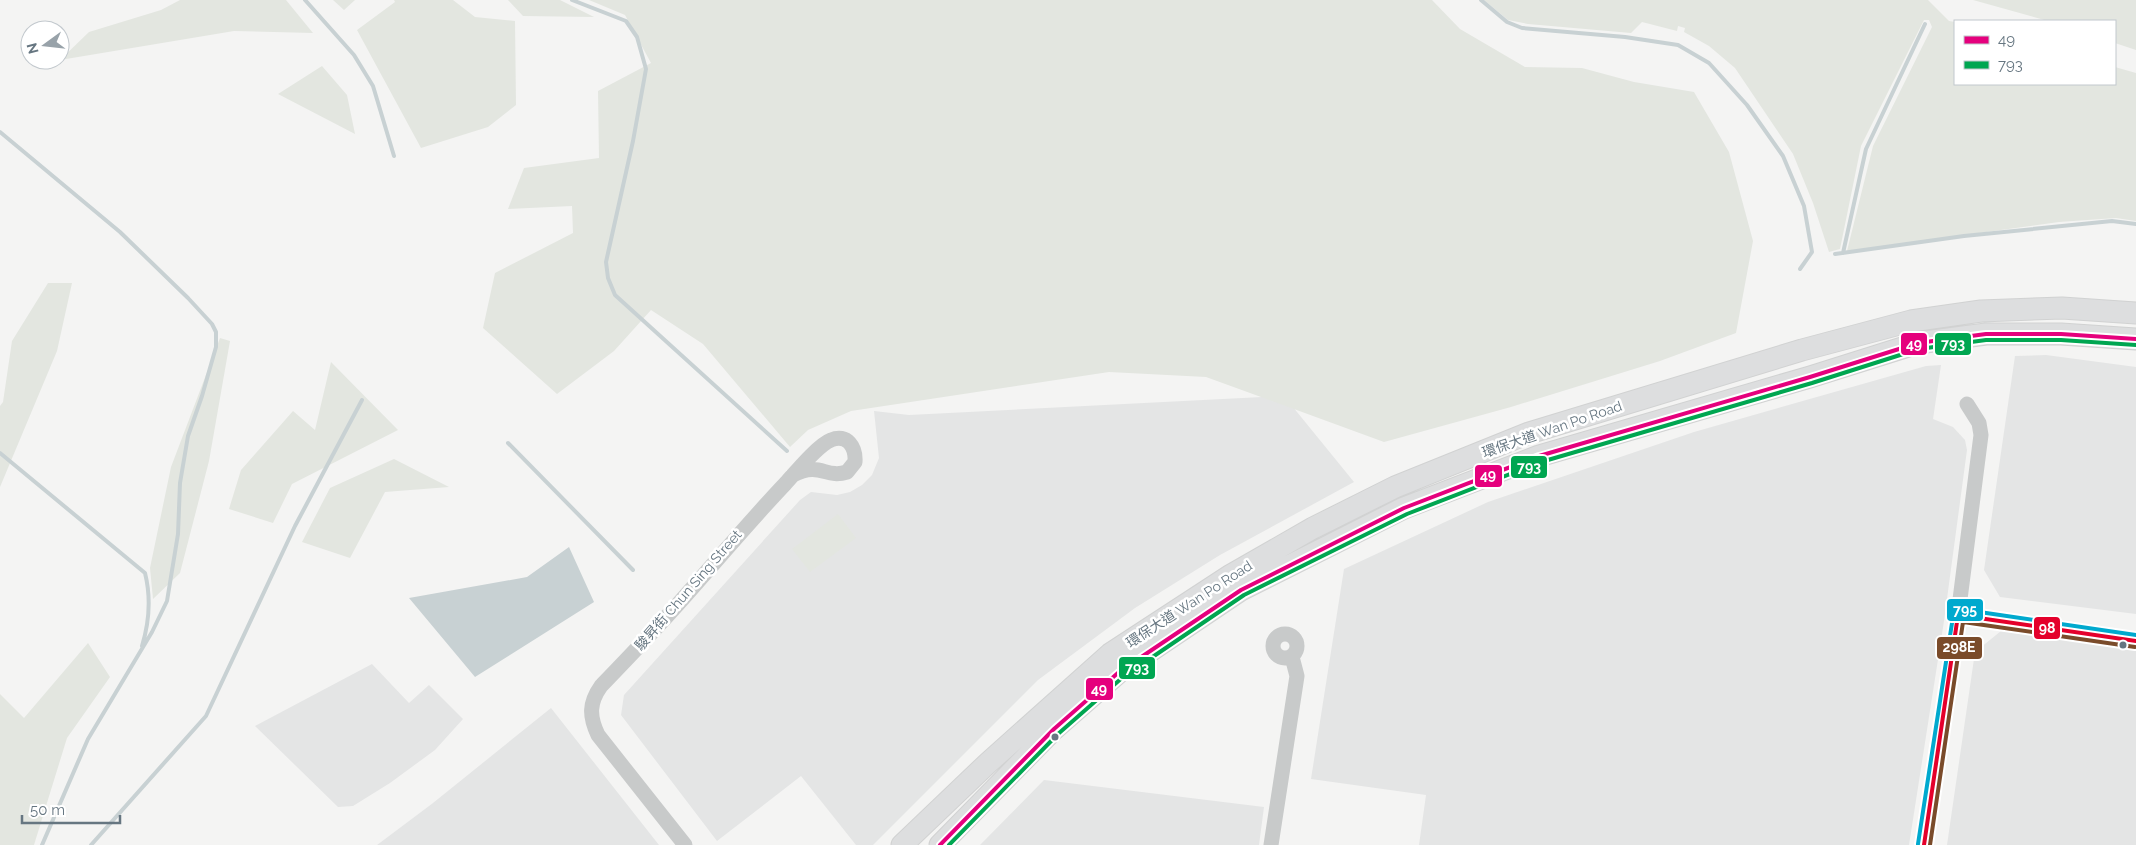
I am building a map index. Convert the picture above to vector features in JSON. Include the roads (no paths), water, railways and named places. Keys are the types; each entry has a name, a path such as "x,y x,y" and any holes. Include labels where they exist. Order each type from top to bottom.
{"main road":[{"name":"環保大道 Wan Po Road","path":"902,845 988,763 1110,654 1231,575 1313,528 1395,487 1530,433 1802,350 1911,321 1981,311 2062,308 2136,313"},
{"name":"環保大道 Wan Po Road","path":"940,845 1054,728 1120,672 1241,590 1404,508 1540,456 1810,378 1918,342 1986,334 2061,334 2136,339"}],"street":[{"path":"1924,845 1958,615 1981,436 1979,423 1967,404"},
{"name":"駿昇街 Chun Sing Street","path":"684,845 598,734 590,711 593,699 601,686 680,602 746,524 793,475"},
{"path":"1958,615 2136,640"},
{"path":"1271,845 1297,676 1292,656"}],"waterway":[{"path":"305,0 354,55 373,86 394,156"},
{"path":"572,0 626,21 637,37 646,69 633,141 606,262 608,278 615,295 787,451"},
{"path":"1481,0 1507,22 1522,28 1625,37 1678,45 1709,63 1747,105 1783,156 1804,206 1812,252 1800,269"},
{"path":"1843,253 1866,149 1925,24"},
{"path":"0,132 120,232 188,298 212,324 216,332 216,347 188,436 180,483 178,534 167,601 152,632 88,739 42,845"},
{"path":"1835,254 1964,236 2112,221 2136,224"},
{"path":"91,845 206,716 295,526 362,400"},
{"path":"508,443 633,570"},
{"path":"0,453 145,573 148,591 148,610 142,646"}]}
